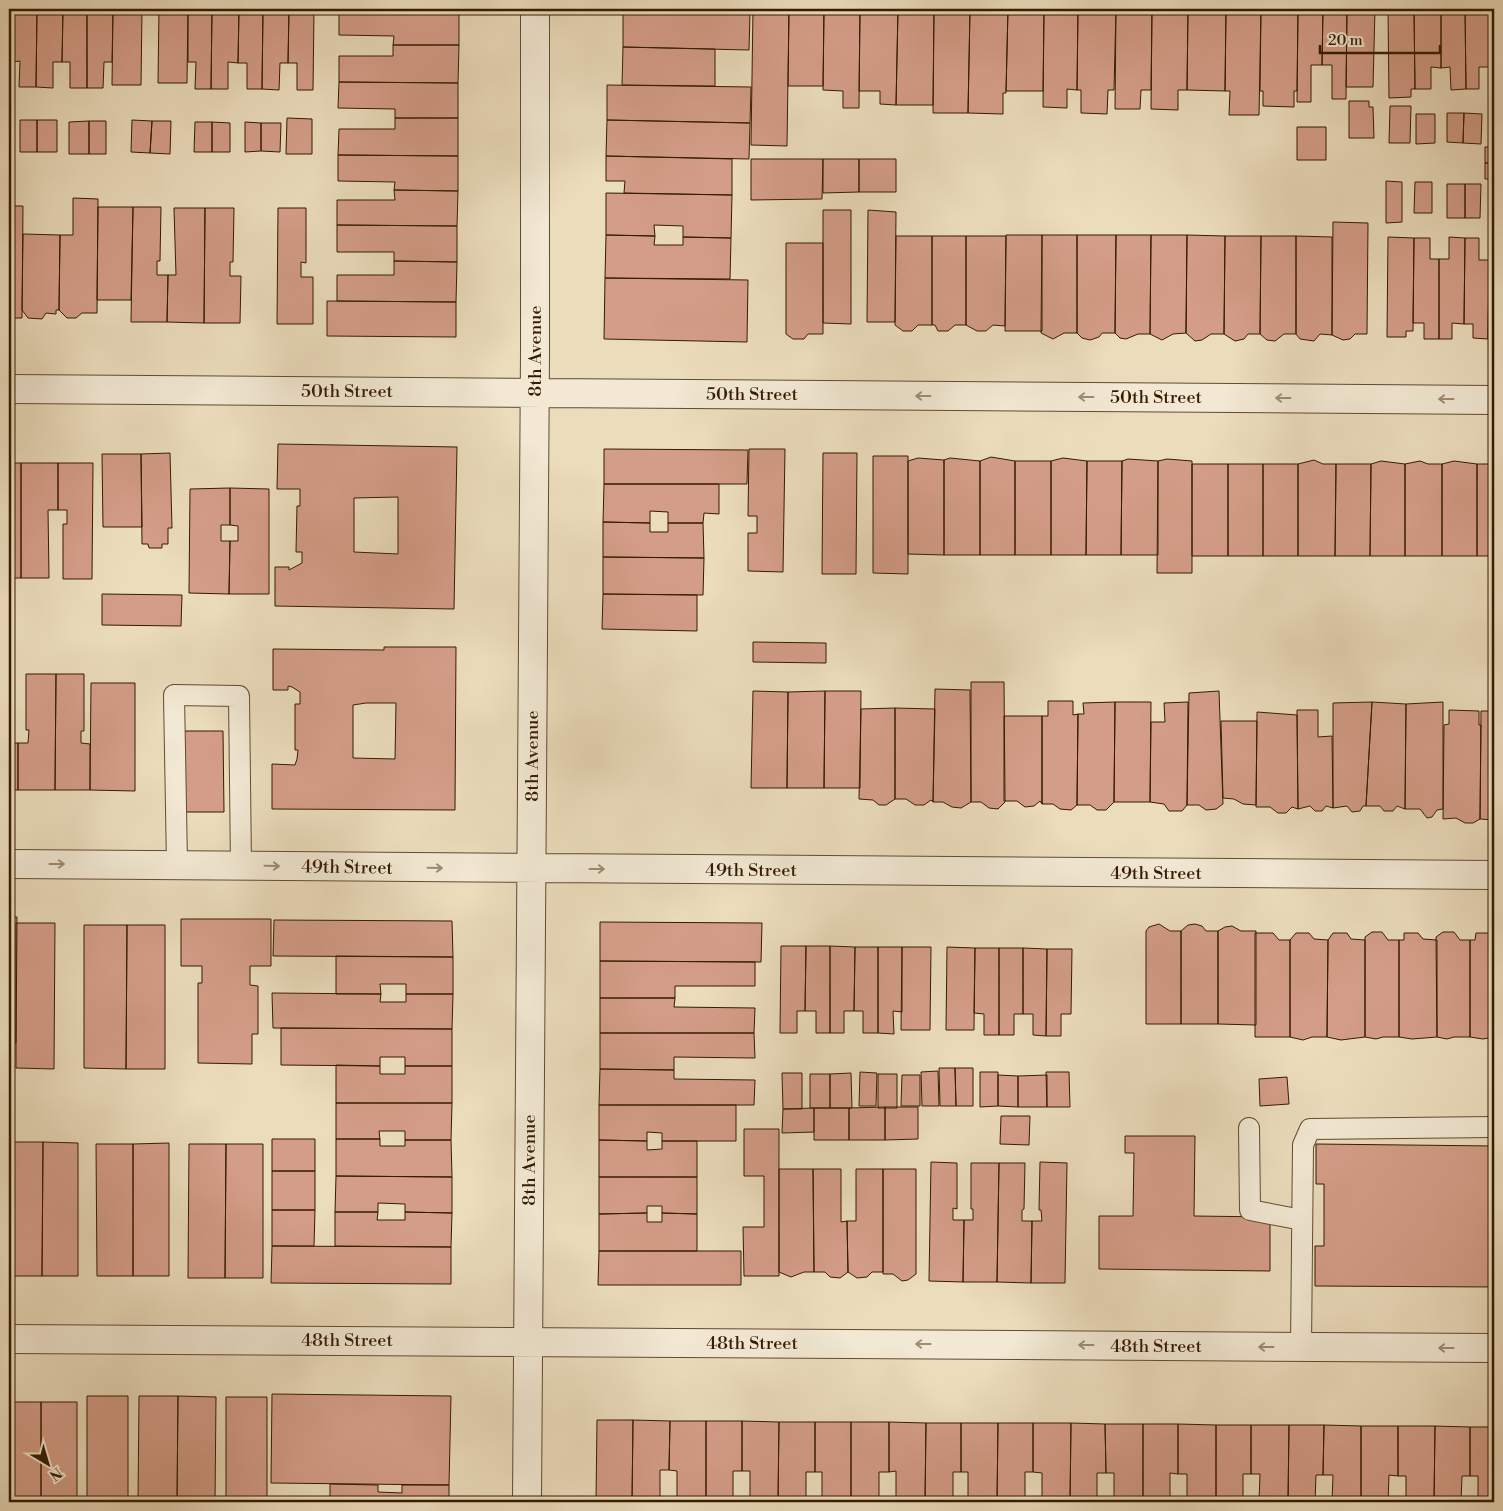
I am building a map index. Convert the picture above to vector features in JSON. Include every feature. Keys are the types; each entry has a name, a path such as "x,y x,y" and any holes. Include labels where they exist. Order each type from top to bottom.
{"street":[{"name":"8th Avenue","path":"528,1502 535,393 535,9"},
{"name":"50th Street","path":"9,389 1494,400"},
{"name":"49th Street","path":"9,864 1494,875"},
{"name":"48th Street","path":"9,1339 1494,1348"}],"lane":[{"path":"177,865 174,695 239,696 241,866"},
{"path":"1249,1128 1250,1210 1302,1220"},
{"path":"1301,1347 1303,1145 1310,1129 1494,1128"}],"building":[{"path":"9,9 12,9 12,62 9,62"},
{"path":"12,9 37,9 36,87 19,87 20,61 12,62"},
{"path":"37,9 63,9 62,62 53,62 53,88 36,87"},
{"path":"63,9 87,9 87,88 70,88 70,62 62,62"},
{"path":"87,9 113,9 112,62 104,62 103,88 87,88"},
{"path":"113,9 142,9 141,85 112,85"},
{"path":"159,9 188,9 187,83 158,83"},
{"path":"188,9 212,9 211,89 195,89 196,62 188,62"},
{"path":"212,9 239,9 238,63 228,62 228,89 211,89"},
{"path":"239,9 263,9 262,89 247,89 247,63 238,63"},
{"path":"263,9 289,9 288,63 280,63 279,90 262,89"},
{"path":"289,9 314,9 313,90 297,90 297,63 288,63"},
{"path":"330,9 459,9 459,11"},
{"path":"610,9 750,9 750,13 610,11"},
{"path":"753,9 789,9 787,146 751,145"},
{"path":"789,9 824,9 823,86 788,86"},
{"path":"824,9 860,9 859,108 843,108 843,91 823,90"},
{"path":"860,9 898,9 896,105 880,104 880,91 859,91"},
{"path":"898,9 934,9 933,105 896,105"},
{"path":"934,9 970,9 968,113 933,113"},
{"path":"970,9 1008,9 1006,93 1003,93 1003,114 968,113"},
{"path":"1008,9 1044,9 1043,91 1006,91"},
{"path":"1044,9 1078,9 1077,90 1067,89 1067,108 1043,107"},
{"path":"1078,9 1116,9 1114,90 1108,90 1107,114 1081,113 1081,90 1077,90"},
{"path":"1116,9 1152,9 1151,90 1141,90 1140,109 1115,109"},
{"path":"1152,9 1188,9 1187,90 1178,90 1178,110 1151,109"},
{"path":"1188,9 1226,9 1225,91 1187,90"},
{"path":"1226,9 1261,9 1259,115 1229,115 1230,91 1225,91"},
{"path":"1261,9 1298,9 1297,91 1294,91 1294,107 1263,106 1263,91 1260,91"},
{"path":"1298,9 1323,9 1322,65 1311,65 1311,102 1297,102"},
{"path":"1323,9 1347,9 1346,99 1332,99 1332,65 1322,65"},
{"path":"1347,9 1375,9 1373,87 1346,87"},
{"path":"1388,9 1414,9 1415,89 1411,89 1411,97 1389,98"},
{"path":"1414,9 1441,9 1441,68 1431,67 1431,89 1415,89"},
{"path":"1441,9 1465,9 1466,89 1451,90 1450,67 1441,68"},
{"path":"1465,9 1491,9 1492,67 1479,67 1479,89 1466,89"},
{"path":"1491,9 1494,9 1494,67 1492,67"},
{"path":"339,10 459,11 459,45 393,45 394,36 339,35"},
{"path":"623,11 750,13 749,50 623,47"},
{"path":"393,45 459,45 458,83 339,82 339,56 393,56"},
{"path":"623,47 715,49 715,86 622,85"},
{"path":"339,82 458,83 458,118 395,118 395,109 338,108"},
{"path":"607,85 751,87 750,123 607,120"},
{"path":"1349,101 1369,101 1369,107 1373,107 1374,138 1349,138"},
{"path":"1390,106 1411,106 1410,143 1389,143"},
{"path":"1447,113 1464,113 1463,143 1447,142"},
{"path":"1464,113 1482,114 1481,144 1463,143"},
{"path":"1416,114 1435,114 1435,143 1416,144"},
{"path":"287,118 312,119 312,154 286,154"},
{"path":"395,118 458,118 458,156 338,155 339,129 395,129"},
{"path":"20,120 37,120 37,152 20,152"},
{"path":"37,120 57,120 57,152 37,152"},
{"path":"132,120 152,121 150,153 131,152"},
{"path":"607,120 750,123 749,159 606,156"},
{"path":"89,121 106,121 106,154 89,154"},
{"path":"89,121 89,154 69,154 69,122"},
{"path":"152,121 171,121 170,154 150,153"},
{"path":"195,122 212,122 212,152 194,152"},
{"path":"212,122 230,123 230,152 212,152"},
{"path":"245,122 261,123 261,151 245,152"},
{"path":"261,123 281,123 280,152 261,151"},
{"path":"1297,127 1326,127 1326,160 1297,160"},
{"path":"1485,147 1494,147 1494,163 1485,163"},
{"path":"338,155 458,156 458,191 394,190 395,182 338,181"},
{"path":"606,156 732,159 732,195 624,193 625,181 606,181"},
{"path":"751,159 823,159 822,199 751,200"},
{"path":"823,159 859,159 859,192 823,193"},
{"path":"859,159 896,159 896,192 859,192"},
{"path":"1485,163 1494,163 1494,179 1485,179"},
{"path":"1386,181 1402,182 1402,222 1386,223"},
{"path":"1415,182 1432,182 1432,213 1414,213"},
{"path":"1447,184 1465,184 1465,218 1447,218"},
{"path":"1465,184 1481,184 1480,218 1465,218"},
{"path":"394,190 458,191 457,226 337,225 337,200 395,200"},
{"path":"606,193 732,195 731,238 683,237 683,226 654,225 655,236 606,235"},
{"path":"73,198 98,199 97,313 82,313 76,318 67,318 59,310 60,235 73,235"},
{"path":"9,206 23,206 22,318 9,318"},
{"path":"98,207 133,207 131,300 97,300"},
{"path":"133,207 161,207 160,261 157,261 157,275 168,275 167,322 131,322"},
{"path":"174,208 205,208 204,323 167,322 168,275 176,275"},
{"path":"205,208 234,208 233,262 230,262 230,276 241,276 240,323 204,323"},
{"path":"278,208 306,208 306,263 301,262 301,277 313,277 313,324 277,324"},
{"path":"823,210 851,210 851,324 823,323"},
{"path":"868,210 896,212 895,322 867,322"},
{"path":"1333,222 1368,223 1367,334 1355,334 1350,339 1343,340 1332,335"},
{"path":"337,225 457,226 457,262 394,261 394,252 337,252"},
{"path":"23,234 60,235 59,310 56,310 56,314 46,313 42,319 28,318 22,310"},
{"path":"606,235 655,236 654,245 683,245 683,237 731,238 730,279 605,278"},
{"path":"1006,235 1042,235 1042,331 1005,331"},
{"path":"1042,235 1077,235 1077,333 1064,333 1053,339 1041,333"},
{"path":"1077,235 1116,235 1115,333 1102,333 1099,337 1090,340 1082,338 1077,333"},
{"path":"1116,235 1151,235 1150,334 1138,334 1126,339 1120,338 1115,333"},
{"path":"1151,235 1187,235 1186,333 1173,334 1162,340 1150,334"},
{"path":"1187,235 1225,236 1224,334 1211,334 1202,340 1195,341 1186,333"},
{"path":"896,236 932,236 932,325 918,325 912,331 903,331 895,325"},
{"path":"932,236 966,236 966,325 955,325 948,331 938,331 935,325 932,325"},
{"path":"966,236 1006,236 1005,326 993,325 986,331 977,331 966,325"},
{"path":"1225,236 1261,236 1260,334 1248,334 1244,339 1235,341 1224,334"},
{"path":"1261,236 1296,236 1296,334 1284,334 1275,341 1267,340 1260,334"},
{"path":"1296,236 1332,237 1332,335 1320,334 1314,341 1300,339 1296,334"},
{"path":"1388,237 1414,238 1413,331 1406,331 1406,337 1387,337"},
{"path":"1449,237 1465,238 1464,324 1452,323 1452,339 1439,339 1439,259 1449,259"},
{"path":"1414,238 1430,238 1430,259 1439,259 1439,339 1424,339 1424,323 1413,323"},
{"path":"1465,238 1479,238 1479,260 1489,260 1488,339 1473,338 1473,324 1464,324"},
{"path":"786,243 823,243 823,334 808,334 804,339 793,339 786,334"},
{"path":"1489,260 1494,260 1494,339 1488,339"},
{"path":"394,261 457,262 456,302 337,301 337,275 394,275"},
{"path":"605,278 748,280 747,342 604,339"},
{"path":"327,301 456,302 456,337 327,336"},
{"path":"278,444 457,447 454,609 275,606 275,567 289,567 289,570 302,563 302,552 296,552 297,506 300,506 300,489 277,489","holes":["398,497 398,554 354,552 354,498"]},
{"path":"604,449 748,450 747,484 604,484"},
{"path":"749,449 785,449 783,572 748,571 748,533 757,533 757,516 748,516"},
{"path":"170,453 172,528 168,528 168,544 162,544 162,548 149,548 148,544 142,544 141,454"},
{"path":"823,453 857,453 856,574 822,574"},
{"path":"102,454 141,454 142,527 103,527"},
{"path":"873,456 908,456 908,574 873,573"},
{"path":"991,457 1015,461 1015,555 980,555 980,461"},
{"path":"918,458 944,460 944,555 908,554 908,461"},
{"path":"950,458 980,461 980,555 944,555 944,460"},
{"path":"1063,458 1087,461 1086,555 1051,555 1051,461"},
{"path":"1128,459 1158,461 1158,555 1121,555 1122,461"},
{"path":"1167,459 1192,461 1192,573 1157,573 1158,461"},
{"path":"1314,460 1323,464 1336,464 1335,556 1298,556 1298,464"},
{"path":"1015,461 1051,461 1051,555 1015,555"},
{"path":"1087,461 1122,461 1121,555 1086,555"},
{"path":"1381,461 1405,464 1405,556 1370,556 1371,464"},
{"path":"1420,461 1428,464 1442,464 1442,556 1405,556 1405,464"},
{"path":"1454,461 1477,464 1477,556 1442,556 1442,464"},
{"path":"1494,462 1494,556 1477,556 1477,464 1491,464"},
{"path":"9,463 21,463 21,578 9,578"},
{"path":"21,463 58,463 58,510 48,510 49,578 21,578"},
{"path":"58,463 93,463 92,579 63,579 63,524 67,524 67,510 58,510"},
{"path":"1192,464 1228,464 1228,556 1192,556"},
{"path":"1228,464 1263,464 1263,556 1228,556"},
{"path":"1263,464 1298,464 1298,556 1263,556"},
{"path":"1336,464 1371,464 1370,556 1335,556"},
{"path":"604,484 719,484 719,514 704,513 703,523 668,523 668,512 650,511 650,523 603,522"},
{"path":"230,488 269,489 269,594 229,594 230,541 238,541 238,526 230,525"},
{"path":"230,488 230,525 221,525 221,541 230,541 229,594 189,593 190,489"},
{"path":"603,522 650,523 650,532 668,532 668,523 703,523 704,558 603,557"},
{"path":"603,557 704,558 703,595 603,594"},
{"path":"102,594 182,595 181,626 102,625"},
{"path":"603,594 697,595 697,631 602,629"},
{"path":"753,642 826,643 826,663 753,662"},
{"path":"384,647 456,647 455,810 272,809 272,764 295,765 298,750 295,750 295,704 300,704 300,692 292,687 288,686 288,690 273,690 273,649 384,650","holes":["396,703 395,759 353,758 353,705"]},
{"path":"9,674 13,674 12,730 9,730"},
{"path":"26,674 56,674 55,790 18,790 18,743 28,743 29,730 26,730"},
{"path":"56,674 84,674 84,731 81,731 81,743 90,744 90,790 55,790"},
{"path":"971,682 1004,682 1005,802 998,809 989,808 981,802 971,802"},
{"path":"91,683 135,683 135,791 90,790"},
{"path":"935,689 970,690 971,802 961,808 952,807 943,802 933,802"},
{"path":"753,691 788,692 787,788 751,788"},
{"path":"825,691 861,691 860,788 824,788"},
{"path":"825,691 824,788 787,788 788,692"},
{"path":"1219,691 1223,804 1216,809 1206,810 1199,805 1187,805 1189,693"},
{"path":"1048,701 1073,701 1073,715 1078,714 1077,805 1071,810 1060,809 1053,804 1042,804 1042,716 1048,716"},
{"path":"1115,702 1151,702 1150,802 1114,802"},
{"path":"1115,702 1114,802 1106,810 1097,810 1090,805 1077,805 1078,714 1084,714 1083,703"},
{"path":"1188,702 1187,805 1182,811 1169,811 1164,804 1150,802 1151,722 1165,722 1164,703"},
{"path":"1372,702 1406,704 1405,809 1397,806 1393,811 1384,811 1380,806 1366,806"},
{"path":"1372,702 1366,806 1363,806 1360,811 1352,812 1347,806 1333,808 1333,703"},
{"path":"1443,702 1443,809 1437,810 1432,817 1427,818 1420,809 1405,809 1406,704"},
{"path":"895,708 935,709 933,802 931,800 924,805 915,805 906,799 895,799"},
{"path":"895,708 895,799 886,805 879,805 873,800 859,799 861,709"},
{"path":"1297,710 1318,710 1318,737 1332,736 1333,808 1326,806 1322,811 1315,811 1310,806 1298,809"},
{"path":"1449,710 1479,711 1479,725 1481,725 1480,819 1473,823 1465,823 1456,818 1443,819 1444,725 1449,724"},
{"path":"1481,711 1494,711 1494,820 1480,819"},
{"path":"1257,712 1297,715 1298,809 1292,807 1286,813 1278,813 1270,807 1256,807"},
{"path":"1004,716 1042,716 1042,804 1040,801 1034,806 1025,807 1017,801 1004,801"},
{"path":"1221,721 1257,721 1256,805 1243,804 1234,799 1223,798"},
{"path":"183,731 223,731 224,812 183,812"},
{"path":"9,743 18,743 18,790 9,790"},
{"path":"9,917 17,917 16,1043 9,1043"},
{"path":"181,919 271,919 271,966 250,966 250,985 258,986 258,1034 252,1034 252,1064 198,1063 198,983 202,983 202,966 181,966"},
{"path":"274,920 452,921 453,957 273,956"},
{"path":"600,922 762,923 761,962 600,961"},
{"path":"16,923 55,923 54,1069 16,1068"},
{"path":"1159,924 1170,931 1181,931 1181,1024 1146,1024 1146,931 1149,927"},
{"path":"84,925 127,925 126,1069 84,1068"},
{"path":"127,925 165,925 165,1069 126,1069"},
{"path":"1188,925 1202,926 1206,931 1218,931 1218,1024 1181,1024 1181,931"},
{"path":"1232,926 1241,931 1256,931 1256,1025 1218,1024 1218,931"},
{"path":"1372,932 1382,932 1388,940 1399,940 1399,1037 1376,1039 1365,1037 1365,937"},
{"path":"1443,932 1454,932 1460,940 1470,940 1470,1037 1447,1039 1437,1037 1436,937"},
{"path":"1255,933 1273,933 1279,940 1290,940 1290,1037 1255,1037"},
{"path":"1296,933 1309,933 1314,939 1328,940 1327,1037 1312,1037 1303,1040 1290,1037 1290,940"},
{"path":"1333,933 1347,933 1351,939 1365,940 1365,1037 1341,1040 1327,1037 1328,940"},
{"path":"1404,933 1418,933 1423,939 1437,940 1437,1037 1412,1039 1399,1037 1399,940 1404,940"},
{"path":"1476,933 1489,933 1494,939 1494,1037 1483,1039 1470,1037 1470,940 1475,940"},
{"path":"781,946 806,946 805,1011 797,1011 797,1033 780,1033"},
{"path":"806,946 830,946 830,1033 816,1033 816,1011 805,1011"},
{"path":"830,946 855,947 854,1011 844,1011 844,1033 830,1033"},
{"path":"855,947 878,947 878,1033 863,1033 863,1011 854,1011"},
{"path":"878,947 902,947 902,1012 893,1011 894,1034 878,1033"},
{"path":"902,947 931,947 930,1030 901,1030"},
{"path":"947,947 975,948 974,1030 946,1030"},
{"path":"975,948 999,948 999,1035 984,1035 984,1014 974,1013"},
{"path":"999,948 1023,948 1023,1014 1014,1014 1014,1035 999,1035"},
{"path":"1023,948 1047,949 1046,1036 1033,1035 1033,1014 1023,1014"},
{"path":"1047,949 1072,949 1071,1014 1061,1014 1061,1036 1046,1036"},
{"path":"336,956 453,957 453,994 406,994 406,984 380,984 381,994 336,994"},
{"path":"600,961 755,962 755,986 675,986 675,998 600,998"},
{"path":"272,993 381,994 380,1002 406,1002 406,994 453,994 452,1029 273,1028"},
{"path":"600,998 675,998 674,1007 755,1008 754,1033 600,1033"},
{"path":"281,1028 452,1029 452,1066 405,1066 405,1057 380,1057 380,1066 281,1065"},
{"path":"600,1033 754,1033 755,1058 674,1057 674,1070 600,1069"},
{"path":"336,1065 380,1066 380,1074 405,1074 405,1066 452,1066 452,1103 336,1103"},
{"path":"939,1068 955,1068 956,1106 940,1106"},
{"path":"955,1068 973,1068 973,1106 956,1106"},
{"path":"600,1069 674,1070 674,1079 755,1080 754,1105 599,1105"},
{"path":"938,1071 939,1106 922,1106 921,1072"},
{"path":"860,1072 877,1073 876,1106 859,1106"},
{"path":"980,1072 998,1072 998,1106 980,1107"},
{"path":"1046,1072 1069,1072 1070,1107 1047,1107"},
{"path":"782,1073 802,1073 802,1109 783,1109"},
{"path":"851,1073 852,1108 830,1108 830,1074"},
{"path":"810,1074 830,1074 830,1108 810,1108"},
{"path":"878,1074 897,1074 897,1108 878,1108"},
{"path":"902,1075 920,1075 920,1106 901,1106"},
{"path":"998,1075 1018,1076 1018,1107 998,1106"},
{"path":"1047,1075 1047,1107 1018,1107 1018,1076"},
{"path":"1287,1077 1289,1104 1260,1106 1259,1079"},
{"path":"336,1103 452,1103 451,1140 405,1140 405,1131 379,1131 380,1139 336,1139"},
{"path":"599,1105 736,1105 736,1141 662,1141 662,1133 647,1132 647,1141 599,1140"},
{"path":"885,1107 918,1107 918,1139 885,1140"},
{"path":"885,1107 885,1140 849,1140 849,1108"},
{"path":"814,1108 814,1132 782,1133 783,1109"},
{"path":"814,1108 849,1108 849,1140 814,1140"},
{"path":"1001,1116 1030,1116 1029,1145 1000,1144"},
{"path":"744,1129 779,1129 779,1276 744,1276 743,1227 764,1227 764,1176 744,1176"},
{"path":"1125,1136 1195,1136 1194,1216 1270,1217 1270,1271 1099,1269 1099,1216 1133,1216 1134,1153 1125,1153"},
{"path":"272,1139 315,1139 315,1171 272,1171"},
{"path":"336,1139 380,1139 380,1146 405,1146 405,1140 451,1140 452,1177 336,1176"},
{"path":"599,1140 647,1141 647,1150 662,1149 662,1141 697,1141 697,1177 599,1177"},
{"path":"9,1142 43,1142 42,1276 9,1276"},
{"path":"43,1142 78,1143 78,1276 42,1276"},
{"path":"169,1143 169,1276 133,1276 133,1144"},
{"path":"96,1144 133,1144 133,1276 97,1276"},
{"path":"189,1144 226,1144 225,1278 188,1278"},
{"path":"226,1144 263,1144 263,1278 225,1278"},
{"path":"1316,1144 1494,1146 1494,1287 1315,1286 1315,1246 1324,1246 1324,1184 1316,1184"},
{"path":"931,1162 957,1163 957,1209 953,1208 953,1220 964,1220 963,1282 929,1281"},
{"path":"1040,1162 1067,1163 1065,1283 1031,1283 1032,1221 1042,1221 1041,1210 1039,1210"},
{"path":"971,1163 999,1163 997,1282 963,1282 964,1220 973,1220 973,1209 971,1209"},
{"path":"999,1163 1025,1163 1022,1221 1032,1221 1031,1283 997,1282"},
{"path":"779,1169 813,1169 814,1272 804,1272 791,1277 779,1272"},
{"path":"813,1169 841,1169 841,1222 847,1221 848,1272 840,1278 830,1277 825,1272 814,1272"},
{"path":"856,1169 883,1169 883,1272 872,1272 867,1277 857,1278 848,1272 847,1221 856,1221"},
{"path":"883,1169 916,1169 916,1274 908,1280 902,1281 893,1274 883,1274"},
{"path":"272,1171 315,1171 315,1210 272,1210"},
{"path":"336,1176 452,1177 452,1213 405,1212 405,1204 378,1203 378,1212 335,1212"},
{"path":"599,1177 697,1177 697,1214 662,1213 662,1206 647,1206 647,1213 599,1214"},
{"path":"272,1210 315,1210 314,1246 272,1246"},
{"path":"335,1212 378,1212 377,1220 405,1220 405,1212 452,1213 451,1247 335,1246"},
{"path":"647,1213 647,1222 662,1222 662,1213 697,1214 697,1251 599,1251 599,1214"},
{"path":"272,1246 451,1247 451,1284 271,1283"},
{"path":"599,1251 741,1251 741,1285 598,1285"},
{"path":"272,1394 451,1396 449,1485 271,1483"},
{"path":"87,1396 128,1396 128,1502 87,1502"},
{"path":"139,1396 178,1396 177,1502 138,1502"},
{"path":"178,1396 216,1397 215,1502 177,1502"},
{"path":"226,1397 267,1397 267,1502 226,1502"},
{"path":"9,1402 41,1402 41,1502 9,1502"},
{"path":"41,1402 77,1402 77,1502 41,1502"},
{"path":"597,1420 633,1420 632,1502 596,1502"},
{"path":"633,1420 670,1421 669,1470 660,1470 660,1502 632,1502"},
{"path":"670,1421 706,1421 706,1502 677,1502 677,1471 669,1470"},
{"path":"706,1421 742,1421 742,1471 733,1471 733,1502 706,1502"},
{"path":"742,1421 779,1422 778,1502 750,1502 750,1471 742,1471"},
{"path":"779,1422 815,1422 815,1472 806,1472 806,1502 778,1502"},
{"path":"815,1422 851,1422 851,1502 822,1502 822,1472 815,1472"},
{"path":"851,1422 889,1422 889,1472 879,1472 879,1502 851,1502"},
{"path":"889,1422 926,1423 925,1502 896,1502 896,1471 889,1472"},
{"path":"926,1423 961,1423 961,1472 953,1472 953,1502 925,1502"},
{"path":"961,1423 998,1423 997,1502 968,1502 968,1472 961,1472"},
{"path":"998,1423 1033,1423 1033,1472 1025,1472 1025,1502 997,1502"},
{"path":"1033,1423 1071,1423 1070,1502 1042,1502 1042,1473 1033,1472"},
{"path":"1071,1423 1105,1424 1106,1473 1097,1473 1097,1502 1070,1502"},
{"path":"1105,1424 1143,1424 1143,1502 1114,1502 1114,1473 1106,1473"},
{"path":"1143,1424 1178,1424 1178,1474 1170,1473 1170,1502 1143,1502"},
{"path":"1178,1424 1216,1425 1216,1502 1187,1502 1187,1474 1178,1474"},
{"path":"1216,1425 1251,1425 1251,1474 1243,1474 1243,1502 1216,1502"},
{"path":"1251,1425 1289,1425 1288,1502 1259,1502 1260,1474 1251,1474"},
{"path":"1289,1425 1324,1425 1323,1475 1316,1475 1315,1502 1288,1502"},
{"path":"1324,1425 1361,1426 1361,1502 1332,1502 1333,1475 1323,1475"},
{"path":"1361,1426 1398,1426 1398,1476 1389,1475 1388,1502 1361,1502"},
{"path":"1398,1426 1435,1426 1434,1502 1406,1502 1406,1476 1398,1476"},
{"path":"1435,1426 1470,1427 1470,1476 1462,1476 1461,1502 1434,1502"},
{"path":"1470,1427 1494,1427 1494,1502 1478,1502 1478,1476 1470,1476"},
{"path":"330,1484 378,1485 378,1492 402,1493 402,1485 449,1485 449,1502 330,1502"}]}
